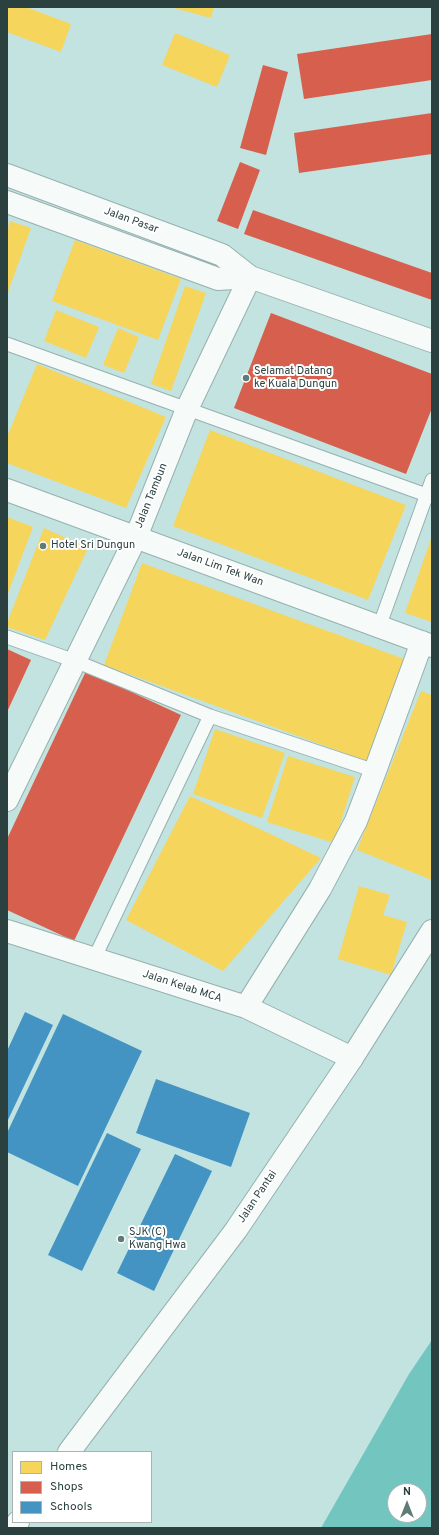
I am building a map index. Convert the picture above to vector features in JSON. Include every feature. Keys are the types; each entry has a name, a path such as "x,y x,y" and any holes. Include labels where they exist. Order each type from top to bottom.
{"street":[{"name":"Jalan Pasar","path":"7,175 222,255 250,277 432,341"},
{"name":"Jalan Pasar","path":"7,202 218,279 250,277"},
{"name":"Jalan Tambun","path":"7,800 136,537 187,409 250,277"},
{"name":"Jalan Lim Tek Wan","path":"7,490 427,644"},
{"path":"246,1007 320,889 356,821 427,644"},
{"name":"Jalan Kelab MCA","path":"7,931 246,1007 352,1058"},
{"name":"Jalan Pantai","path":"69,1451 236,1230 352,1058 432,931"}],"lane":[{"path":"7,344 429,496"},
{"path":"379,626 429,496 432,480"},
{"path":"7,637 75,661 210,716 375,771"},
{"path":"94,959 210,716"}],"water":[{"path":"432,1340 432,1528 321,1528 409,1374"}],"building: Homes":[{"path":"7,7 26,7 71,24 61,52 7,32"},
{"path":"170,7 214,7 211,18"},
{"path":"175,33 230,55 217,87 162,65"},
{"path":"10,221 31,228 7,295 7,231"},
{"path":"75,240 181,279 158,340 52,301"},
{"path":"185,286 206,293 171,391 151,384"},
{"path":"56,310 99,327 86,358 44,341"},
{"path":"118,328 139,337 124,373 103,365"},
{"path":"37,364 166,417 126,508 7,463 7,437"},
{"path":"210,430 406,505 368,600 173,526"},
{"path":"7,517 33,527 7,596"},
{"path":"44,528 88,548 45,640 7,627 7,623"},
{"path":"432,536 432,622 405,613"},
{"path":"142,563 407,660 369,762 104,665"},
{"path":"421,691 432,695 432,880 357,850"},
{"path":"215,729 285,753 262,818 193,794"},
{"path":"288,756 355,777 334,843 267,822"},
{"path":"190,796 321,858 223,971 126,920"},
{"path":"359,886 390,895 383,915 407,922 391,975 338,959"}],"building: Shops":[{"path":"432,34 432,80 304,99 297,54"},
{"path":"263,65 288,72 266,155 240,148"},
{"path":"432,113 432,154 299,173 294,133"},
{"path":"240,162 260,170 238,229 217,221"},
{"path":"253,210 432,273 432,300 244,234"},
{"path":"271,313 432,374 432,408 406,474 234,408"},
{"path":"7,649 31,660 7,712"},
{"path":"86,671 181,715 74,941 7,910 7,839"}],"building: Schools":[{"path":"25,1012 53,1025 7,1122 7,1051"},
{"path":"63,1014 142,1051 78,1186 7,1152 7,1133"},
{"path":"156,1079 250,1113 231,1167 136,1133"},
{"path":"107,1133 141,1149 82,1271 48,1255"},
{"path":"175,1154 212,1171 154,1291 117,1273"}],"place":[{"name":"Selamat Datang ke Kuala Dungun","path":"246,378"},
{"name":"Hotel Sri Dungun","path":"43,546"},
{"name":"SJK (C) Kwang Hwa","path":"121,1239"}]}
